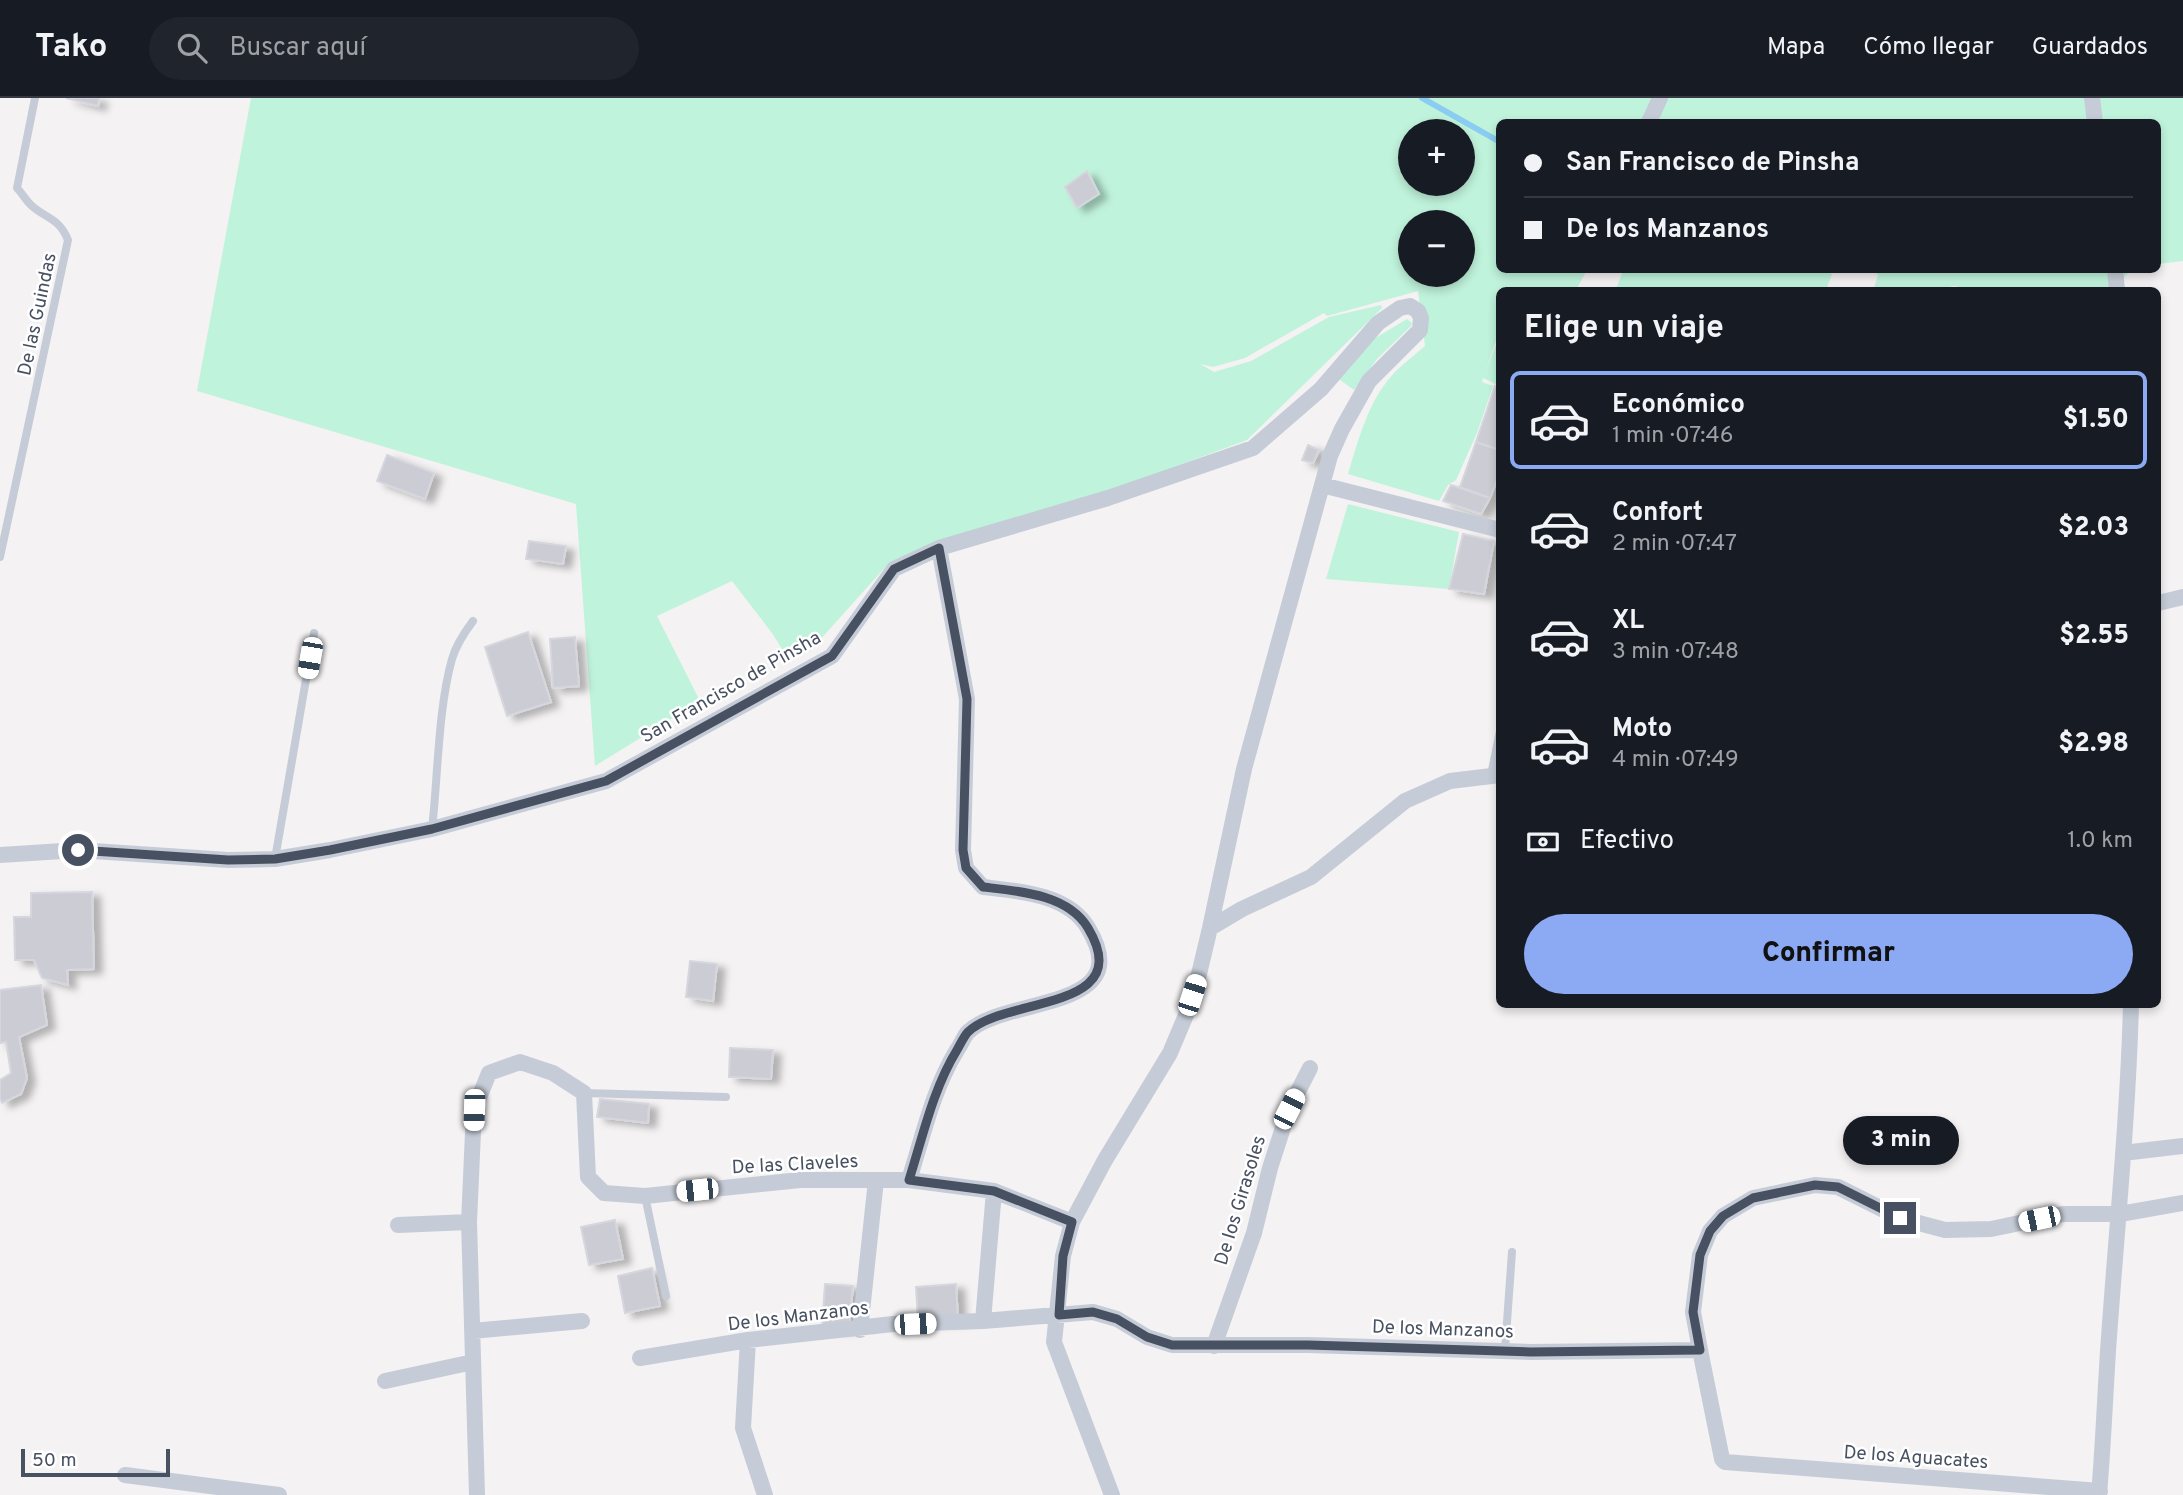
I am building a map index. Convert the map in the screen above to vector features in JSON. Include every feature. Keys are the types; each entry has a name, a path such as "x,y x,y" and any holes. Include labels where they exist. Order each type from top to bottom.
{"street":[{"path":"1650,119 1660,98"},
{"path":"2092,98 2095,119"},
{"name":"San Francisco de Pinsha","path":"0,855 78,850 228,860 275,859 432,829 606,781 832,656 894,569 939,548 1108,498 1253,448 1321,389 1378,323 1399,308 1410,306 1418,311 1420,330 1369,381 1342,429 1322,485"},
{"path":"1112,1495 1054,1342 1059,1315 1063,1256 1072,1222 1105,1160 1170,1053 1199,974 1244,769 1322,485 1496,529"},
{"path":"909,1180 942,1075 969,1032 991,1020 1084,988 1097,974 1101,962 1098,944 1085,922 1062,902 1011,890 983,887 966,868 963,850 967,699 939,548"},
{"path":"2161,602 2183,597"},
{"path":"1210,928 1242,909 1311,877 1405,801 1450,781 1496,775"},
{"path":"2100,1493 2108,1350 2129,1099 2131,1008"},
{"path":"477,1495 469,1222 474,1110 489,1073 520,1062 553,1073 584,1093"},
{"name":"De los Girasoles","path":"1214,1346 1254,1233 1270,1168 1289,1109 1310,1068"},
{"name":"De las Claveles","path":"584,1093 589,1177 604,1193 645,1196 800,1180 909,1180 994,1191 1072,1222"},
{"path":"2123,1153 2183,1146"},
{"path":"860,1330 876,1180"},
{"path":"1700,1350 1693,1312 1700,1255 1710,1231 1723,1216 1753,1198 1815,1185 1838,1187 1900,1218 1945,1230 1991,1229 2063,1214 2120,1214 2183,1203"},
{"path":"983,1321 994,1191"},
{"path":"398,1224 469,1222"},
{"name":"De los Manzanos","path":"639,1358 748,1340 860,1330 892,1324 983,1321 1093,1312 1117,1319 1147,1337 1172,1345 1308,1345 1531,1352 1700,1350"},
{"path":"472,1331 582,1321"},
{"path":"748,1340 743,1428 765,1495"},
{"name":"De los Aguacates","path":"1700,1350 1722,1459 1729,1463 2100,1493"},
{"path":"385,1381 473,1362"},
{"path":"125,1475 279,1495"}],"lane":[{"name":"De las Guindas","path":"0,557 68,240 63,228 51,217 31,206 17,188 35,98"},
{"path":"432,829 445,693 452,657 461,637 473,621"},
{"path":"275,859 314,633"},
{"path":"584,1093 726,1097"},
{"path":"645,1196 666,1296"},
{"path":"1505,1350 1512,1252"}],"green space":[{"path":"251,98 2183,98 2183,261 2161,264 2161,119 1496,119 1496,273 1585,273 1578,287 1496,287 1496,341 1486,370 1496,345 1496,384 1483,378 1482,382 1493,386 1477,433 1456,480 1448,485 1439,501 1348,474 1366,419 1379,393 1396,371 1425,346 1418,291 1327,316 1324,313 1245,358 1213,367 1200,364 1214,372 1251,361 1329,317 1381,305 1382,308 1247,440 1150,476 888,564 810,651 789,660 732,581 657,616 700,701 595,766 576,504 197,391"},
{"path":"1622,273 1832,274 1827,287 1617,287"},
{"path":"1876,273 2128,273 2115,287 1874,287"},
{"path":"1407,319 1412,323 1411,326 1377,359 1354,390 1336,377 1367,343"},
{"path":"1348,504 1459,532 1449,589 1326,579"}],"building":[{"path":"66,98 99,98 98,106"},
{"path":"1087,171 1099,194 1077,208 1065,187"},
{"path":"1495,386 1496,449 1476,442"},
{"path":"1476,442 1496,449 1496,482 1490,498 1460,487"},
{"path":"1308,445 1319,450 1313,463 1302,460"},
{"path":"387,455 434,473 425,499 377,481"},
{"path":"1451,485 1490,498 1481,514 1443,501"},
{"path":"1463,534 1494,541 1484,594 1449,589"},
{"path":"529,541 566,546 563,564 526,559"},
{"path":"528,632 551,702 507,716 485,647"},
{"path":"575,637 579,686 553,688 550,639"},
{"path":"92,892 94,969 67,970 68,985 42,978 34,960 15,960 14,917 31,917 31,893"},
{"path":"690,961 717,964 713,1001 686,997"},
{"path":"41,985 47,1025 19,1037 27,1078 21,1094 2,1103 0,1080 11,1073 6,1042 0,1043 0,990"},
{"path":"730,1048 773,1050 771,1079 729,1077"},
{"path":"600,1099 649,1104 648,1123 597,1117"},
{"path":"615,1220 623,1259 589,1265 581,1227"},
{"path":"652,1268 660,1306 625,1313 618,1276"},
{"path":"825,1284 853,1286 849,1328 822,1326"},
{"path":"956,1284 958,1319 918,1321 916,1287"}],"waterway":[{"path":"1422,98 1496,140"}],"route":[{"path":"78,850 228,860 275,859 432,829 606,781 832,656 894,569 939,548 967,699 963,850 966,868 983,887 1011,890 1062,902 1085,922 1098,944 1101,962 1097,974 1084,988 991,1020 969,1032 942,1075 909,1180 994,1191 1072,1222 1063,1256 1059,1315 1093,1312 1117,1319 1147,1337 1172,1345 1308,1345 1531,1352 1700,1350 1693,1312 1700,1255 1710,1231 1723,1216 1753,1198 1815,1185 1838,1187 1900,1218"}]}
